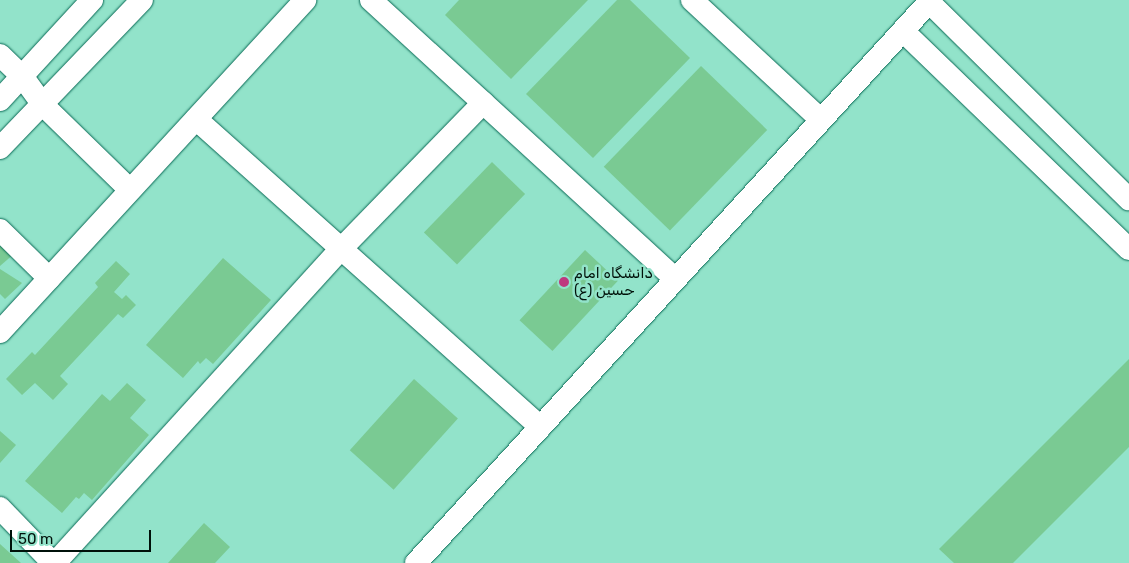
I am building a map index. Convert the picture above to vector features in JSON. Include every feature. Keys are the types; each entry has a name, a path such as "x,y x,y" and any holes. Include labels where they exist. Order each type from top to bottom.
{"lane":[{"path":"0,100 92,0"},
{"path":"0,148 142,0"},
{"path":"0,332 305,0"},
{"path":"371,0 676,279"},
{"path":"692,0 821,120"},
{"path":"416,563 930,1 1129,199"},
{"path":"902,31 1129,249"},
{"path":"0,55 22,76 42,104 130,190"},
{"path":"0,508 54,563 340,249 483,102"},
{"path":"196,119 540,428"},
{"path":"0,230 49,278"}],"building":[{"path":"459,0 588,0 511,79 445,15"},
{"path":"617,0 630,0 690,58 593,158 526,94"},
{"path":"701,66 767,130 670,231 604,167"},
{"path":"492,162 525,194 457,264 424,232"},
{"path":"0,240 15,253 0,266"},
{"path":"585,250 618,281 552,351 520,320"},
{"path":"223,258 271,300 213,364 206,358 200,364 198,361 183,378 146,345"},
{"path":"116,261 130,274 114,292 122,299 126,295 136,305 123,318 118,314 60,376 68,384 53,400 35,383 22,395 6,379 32,352 35,355 98,287 95,283"},
{"path":"0,269 22,283 5,299 0,294"},
{"path":"1129,359 1129,447 1013,563 954,563 939,549"},
{"path":"414,379 458,418 394,490 350,450"},
{"path":"127,383 146,400 130,418 149,435 92,500 84,493 79,499 76,497 62,513 25,481 102,394 110,401"},
{"path":"0,431 16,445 0,463"},
{"path":"204,523 230,547 215,563 168,563"},
{"path":"0,544 21,563 0,563"}],"place":[{"name":"دانشگاه امام حسین (ع)","path":"564,282"}]}
